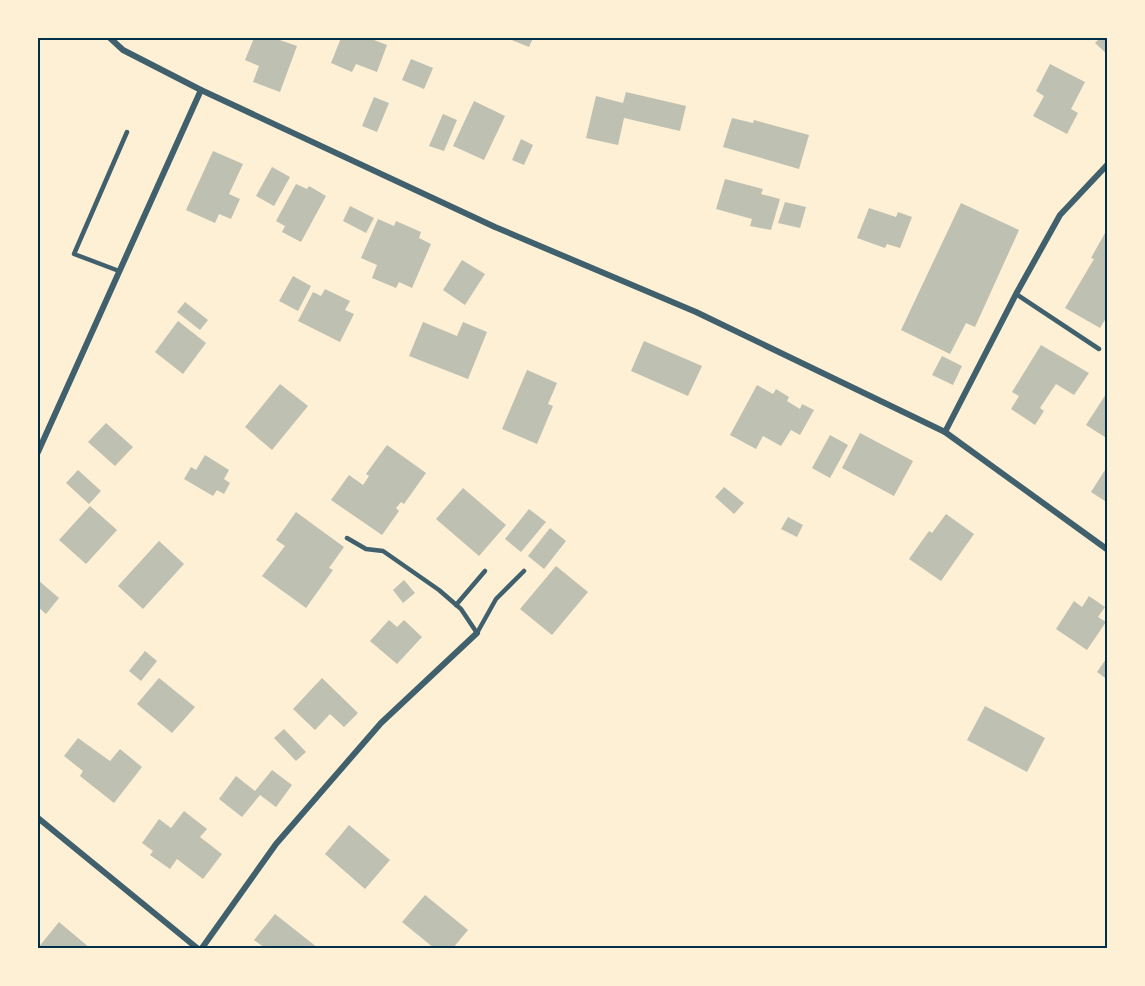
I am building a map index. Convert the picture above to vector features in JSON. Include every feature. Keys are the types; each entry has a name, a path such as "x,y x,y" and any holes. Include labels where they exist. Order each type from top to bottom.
{"street":[{"path":"110,38 123,50 201,90 495,227 696,312 945,432 1107,550"},
{"path":"38,452 201,90"},
{"path":"945,432 1016,294 1060,215 1107,164"},
{"path":"202,948 276,844 373,732 477,633"},
{"path":"38,818 197,948"}],"lane":[{"path":"118,272 74,254 127,132"},
{"path":"1016,294 1099,349"},
{"path":"347,538 366,549 383,551 461,609 477,633 496,599 524,571"},
{"path":"456,605 485,571"}],"building":[{"path":"254,38 274,38 297,46 280,92 253,82 259,66 245,60"},
{"path":"341,38 369,38 387,45 377,72 356,64 352,72 331,63"},
{"path":"507,38 533,38 529,47"},
{"path":"1100,38 1108,38 1108,55 1095,43"},
{"path":"411,59 433,68 424,89 402,80"},
{"path":"1050,64 1085,82 1071,109 1078,113 1067,134 1033,116 1044,96 1036,91"},
{"path":"626,92 686,106 680,131 624,118 618,145 586,138 596,96 623,103"},
{"path":"374,97 389,103 377,132 362,126"},
{"path":"474,101 505,116 484,160 453,146"},
{"path":"443,114 457,120 444,151 429,146"},
{"path":"732,118 753,123 754,120 809,135 799,169 723,147"},
{"path":"521,139 533,145 524,165 512,160"},
{"path":"213,151 243,164 229,194 240,199 231,219 219,214 215,223 186,210"},
{"path":"272,167 290,177 274,206 256,196"},
{"path":"725,179 763,189 761,194 780,199 771,230 750,226 752,219 716,209"},
{"path":"296,184 307,189 309,186 326,196 301,242 282,232 285,226 276,221"},
{"path":"785,202 806,207 800,228 778,223"},
{"path":"961,203 1019,230 975,327 966,323 950,354 901,330"},
{"path":"350,206 374,218 366,233 343,221"},
{"path":"869,208 896,217 898,212 912,217 900,248 887,244 885,248 857,238"},
{"path":"378,219 394,226 396,221 421,232 419,238 431,244 412,288 399,282 396,288 372,278 377,265 361,258"},
{"path":"1105,233 1108,235 1108,315 1100,328 1065,308 1094,259 1091,258"},
{"path":"462,260 485,274 465,305 443,290"},
{"path":"293,276 311,286 298,311 279,301"},
{"path":"325,289 350,301 345,310 354,314 340,342 298,321 313,292 321,296"},
{"path":"185,302 208,320 200,330 177,312"},
{"path":"178,321 206,343 183,374 155,352"},
{"path":"423,322 457,336 463,322 487,332 468,379 409,356"},
{"path":"644,341 702,366 688,396 631,371"},
{"path":"1041,345 1089,373 1074,395 1056,384 1040,408 1044,411 1035,425 1011,409 1019,396 1012,392"},
{"path":"942,356 962,366 953,385 932,375"},
{"path":"527,370 557,383 548,404 553,406 537,444 502,429"},
{"path":"280,384 308,406 272,450 245,427"},
{"path":"757,385 773,394 776,389 789,397 787,401 800,409 802,404 814,410 800,435 791,430 781,446 763,436 756,449 730,435"},
{"path":"1108,391 1108,439 1086,425"},
{"path":"106,423 133,447 115,466 88,442"},
{"path":"860,433 913,461 894,496 842,468"},
{"path":"830,435 848,445 830,478 812,468"},
{"path":"387,445 426,473 404,504 401,502 396,508 399,511 382,535 331,500 349,475 363,485 369,476 366,474"},
{"path":"205,455 229,470 224,479 230,483 224,494 217,490 213,496 184,479 191,467 196,470"},
{"path":"78,470 101,491 89,504 66,483"},
{"path":"1105,470 1108,472 1108,503 1091,492"},
{"path":"724,487 744,503 734,514 715,497"},
{"path":"463,488 506,525 479,556 436,519"},
{"path":"90,506 117,530 86,564 59,540"},
{"path":"529,509 546,522 521,552 505,539"},
{"path":"296,512 344,547 329,568 333,570 306,608 262,576 285,546 276,540"},
{"path":"946,514 974,534 941,581 909,559 929,531 932,533"},
{"path":"788,517 803,525 797,537 781,529"},
{"path":"550,528 566,541 544,569 528,556"},
{"path":"159,541 184,564 143,609 118,586"},
{"path":"556,566 588,592 552,635 520,609"},
{"path":"38,580 59,598 46,614 38,607"},
{"path":"404,580 415,593 403,603 393,590"},
{"path":"1089,596 1105,607 1098,617 1106,622 1087,650 1056,629 1074,601 1082,607"},
{"path":"389,620 397,627 404,620 422,637 397,664 370,641"},
{"path":"145,651 157,661 141,681 129,671"},
{"path":"1106,659 1108,660 1108,680 1097,672"},
{"path":"159,678 195,707 172,733 137,704"},
{"path":"322,678 358,713 344,727 330,714 315,730 293,709"},
{"path":"985,706 1045,738 1027,772 967,740"},
{"path":"284,729 306,752 296,761 274,738"},
{"path":"78,738 110,761 120,749 142,767 114,803 80,776 83,771 64,756"},
{"path":"272,770 292,785 276,807 260,795 242,817 219,799 236,776 255,791"},
{"path":"184,811 207,829 200,837 222,854 203,879 177,859 170,869 150,855 153,851 142,843 159,819 171,828"},
{"path":"349,825 390,860 365,889 325,854"},
{"path":"425,895 468,930 453,948 434,948 402,922"},
{"path":"275,914 318,948 265,948 254,940"},
{"path":"59,922 90,948 38,948"}]}
